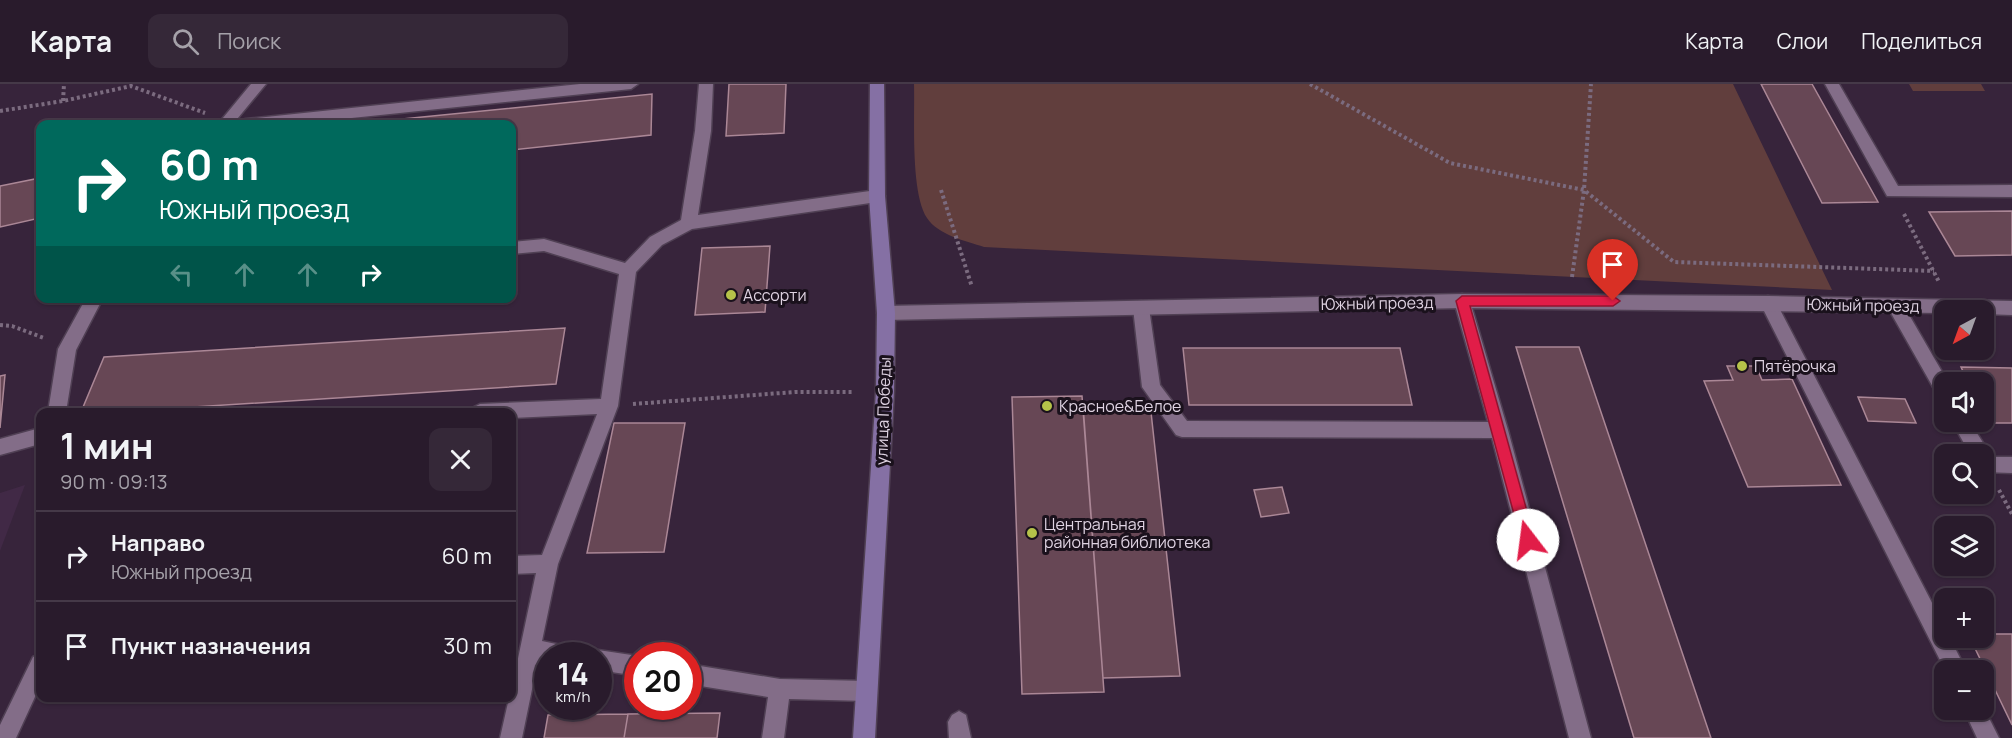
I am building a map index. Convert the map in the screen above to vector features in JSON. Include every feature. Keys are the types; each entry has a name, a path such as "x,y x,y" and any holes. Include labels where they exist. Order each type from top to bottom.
{"street":[{"path":"221,120 259,84"},
{"path":"284,120 631,84"},
{"path":"689,223 703,131 706,84"},
{"name":"улица Победы","path":"864,738 885,391 886,313 877,196 877,84"},
{"path":"1832,84 1893,192 2012,191"},
{"path":"511,738 548,564 609,406 628,270 656,241 689,223 877,196"},
{"path":"516,248 544,245 628,270"},
{"path":"1462,301 1499,430 1580,738"},
{"name":"Южный проезд","path":"886,313 1462,301 1934,306"},
{"path":"58,408 67,349 92,303"},
{"path":"1768,303 1951,660"},
{"path":"1895,306 1934,374"},
{"name":"Южный проезд","path":"1994,307 2012,308"},
{"path":"1141,308 1151,387 1182,429 1499,430"},
{"path":"516,410 609,406"},
{"path":"0,447 36,436"},
{"path":"1994,465 2012,465"},
{"path":"516,565 548,564"},
{"path":"5,738 36,672"},
{"path":"702,676 780,689 867,691"},
{"path":"773,738 780,689"},
{"path":"1979,720 1988,738"}],"path":[{"path":"63,101 64,84"},
{"path":"1310,84 1450,163 1584,190 1674,262 1934,271"},
{"path":"1569,301 1584,190 1591,84"},
{"path":"0,111 63,101 131,86 206,113 216,120"},
{"path":"941,190 972,287"},
{"path":"1893,192 1949,300"},
{"path":"0,326 12,326 67,349"},
{"path":"609,406 795,392 853,392"}],"shaded area":[{"path":"914,84 1733,84 1832,290 984,247 953,237 938,229 927,218 918,191 916,173"},
{"path":"1909,84 1981,84 1985,91 1913,91"},
{"path":"25,485 0,551 0,493"}],"building":[{"path":"729,84 786,84 784,133 726,136"},
{"path":"1761,84 1812,84 1878,202 1822,203"},
{"path":"652,94 651,135 516,150 516,120 392,120"},
{"path":"36,179 36,219 0,227 0,186"},
{"path":"2012,211 2012,255 1955,256 1929,212"},
{"name":"Ассорти","path":"770,246 765,312 695,315 702,248"},
{"path":"565,328 556,384 178,408 83,408 104,357"},
{"path":"1516,347 1579,347 1711,738 1634,738"},
{"path":"1183,348 1400,348 1412,405 1189,405"},
{"path":"1727,366 1756,366 1762,380 1792,379 1841,485 1748,487 1704,381 1733,380"},
{"path":"1961,367 2012,368 2012,423 1994,423 1994,372 1963,372"},
{"path":"5,375 0,428 0,376"},
{"path":"1082,396 1104,692 1022,694 1012,397"},
{"path":"1858,397 1905,399 1916,423 1868,421"},
{"path":"1150,403 1180,676 1103,678 1083,405"},
{"path":"614,423 685,423 664,552 587,553"},
{"path":"1282,487 1289,513 1261,517 1254,490"},
{"path":"1994,634 2012,634 2012,725 1994,688 1994,660 1981,660 1975,648 1994,648"},
{"path":"702,713 720,713 717,738 624,738 627,720 702,720"},
{"path":"612,714 624,714 624,720 627,720 624,738 544,738 547,720 612,720"}],"place":[{"name":"Ассорти","path":"731,295"},
{"name":"Пятёрочка","path":"1742,366"},
{"name":"Красное&Белое","path":"1047,406"},
{"name":"Центральная районная библиотека","path":"1032,533"}],"route":[{"path":"1528,540 1462,301 1613,301"}]}
